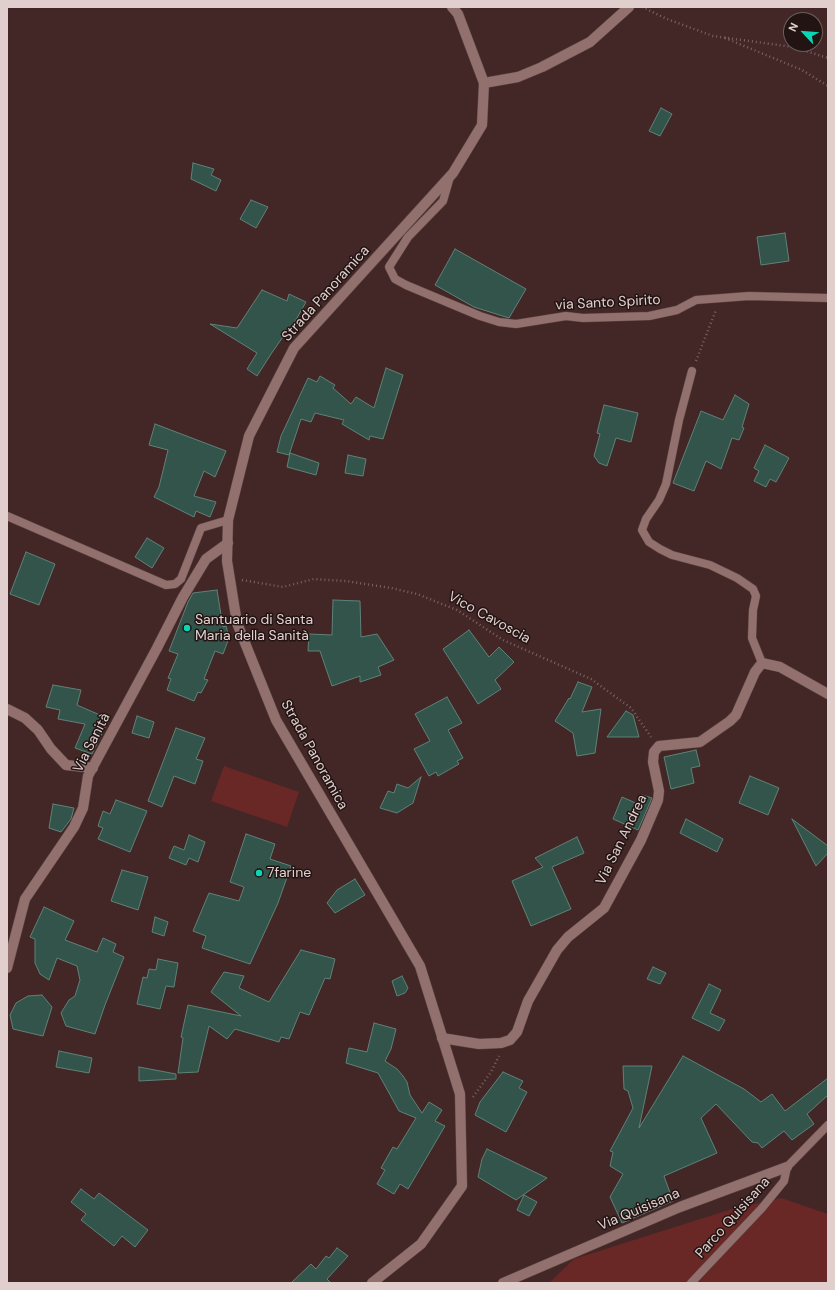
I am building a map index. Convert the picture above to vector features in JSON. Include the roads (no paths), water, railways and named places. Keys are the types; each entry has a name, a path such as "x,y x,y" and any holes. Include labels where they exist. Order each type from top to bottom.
{"street":[{"name":"Strada Panoramica","path":"372,1283 421,1244 462,1186 460,1094 420,966 276,720 237,623 227,561 228,520 249,436 294,348 451,174 482,125 484,83 458,14 452,7"},
{"path":"484,83 518,76 542,67 590,42 629,7"},
{"name":"Via Sanità","path":"7,968 25,899 74,827 83,808 88,776 183,597 206,559 228,543"},
{"path":"762,663 780,666 828,694"},
{"name":"Via San Andrea","path":"442,1038 479,1044 507,1041 510,1040 517,1032 528,1001 557,950 568,938 604,908 641,840 658,800 659,791 653,762 654,752 659,746 700,742 730,721 736,714 755,672 762,663"},
{"path":"7,709 25,718 38,730 51,749 66,765 93,768"},
{"name":"Via Quisisana","path":"503,1283 680,1207 787,1167"}],"lane":[{"name":"via Santo Spirito","path":"451,174 443,201 408,237 389,267 394,279 480,316 499,322 516,324 566,316 583,318 649,316 677,310 696,300 718,300 749,296 828,298"},
{"path":"692,372 679,420 666,484 659,500 646,519 642,530 649,542 660,549 672,555 710,565 737,578 753,589 756,596 753,610 752,638 762,663"},
{"path":"7,516 166,585 175,584 181,578 201,528 228,520"},
{"path":"787,1167 828,1125"},
{"name":"Parco Quisisana","path":"691,1283 762,1208 784,1181 787,1167"}],"place":[{"name":"Santuario di Santa Maria della Sanità","path":"187,628"},
{"name":"7farine","path":"259,873"}]}
